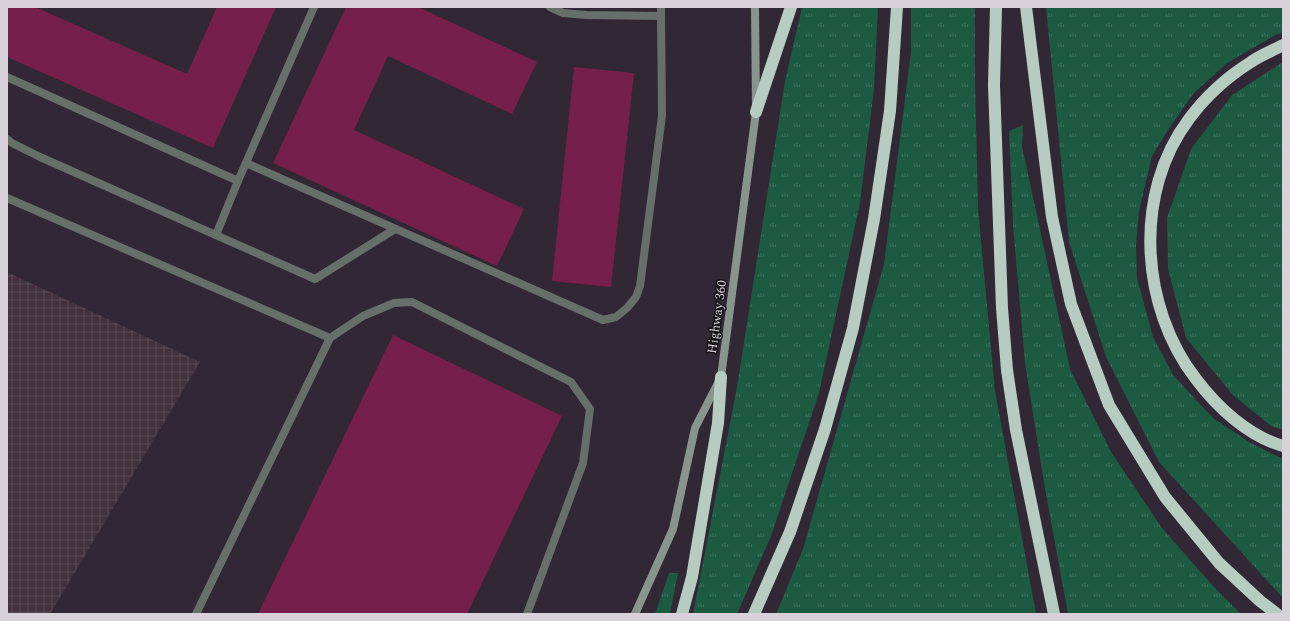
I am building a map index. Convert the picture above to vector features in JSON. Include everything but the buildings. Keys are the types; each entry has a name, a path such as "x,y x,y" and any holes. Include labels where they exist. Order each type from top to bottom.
{"highway":[{"path":"756,112 791,7"},
{"path":"754,614 790,532 824,429 853,328 874,219 890,111 897,7"},
{"path":"996,7 994,85 1002,308 1007,370 1016,430 1054,614"},
{"path":"1026,7 1052,217 1071,304 1109,406 1165,497 1219,562 1260,601 1277,614"},
{"path":"1283,45 1251,61 1220,85 1204,100 1188,120 1173,145 1162,170 1154,197 1150,226 1151,262 1157,298 1169,334 1185,364 1207,393 1231,418 1259,435 1283,446"},
{"path":"682,614 692,577 718,423 721,377"}],"main road":[{"name":"Highway 360","path":"635,614 674,529 695,428 721,377 756,112 755,7"}],"street":[{"path":"216,235 314,7"},
{"path":"550,7 562,13 586,15 661,16"},
{"path":"246,163 603,320 616,317 627,308 636,297 640,286 661,124 661,7"},
{"path":"7,77 238,181"},
{"path":"7,139 12,144 40,157 315,279 395,229"},
{"path":"7,198 330,338"},
{"path":"196,614 330,338 363,316 394,303 412,302 571,382 590,409 583,463 527,614"}],"shaded area":[{"path":"7,272 200,362 50,614 7,614"}],"green space":[{"path":"802,7 878,7 874,89 860,203 819,393 771,536 737,614 693,614 737,387 785,81"},
{"path":"911,7 975,7 978,208 995,391 1036,614 776,614 803,549 884,264 911,52"},
{"path":"1046,7 1283,7 1283,33 1277,34 1227,63 1193,94 1168,130 1152,156 1139,211 1136,245 1137,278 1153,337 1173,375 1213,418 1249,442 1283,459 1283,598 1159,462 1106,357 1069,242"},
{"path":"1283,62 1283,430 1271,426 1233,395 1186,338 1168,269 1167,218 1191,149 1232,95"},
{"path":"1023,125 1022,146 1070,369 1111,452 1162,528 1213,586 1241,614 1068,614 1044,483 1025,363 1013,225 1009,131"},
{"path":"669,573 678,573 670,614 655,614"}]}
